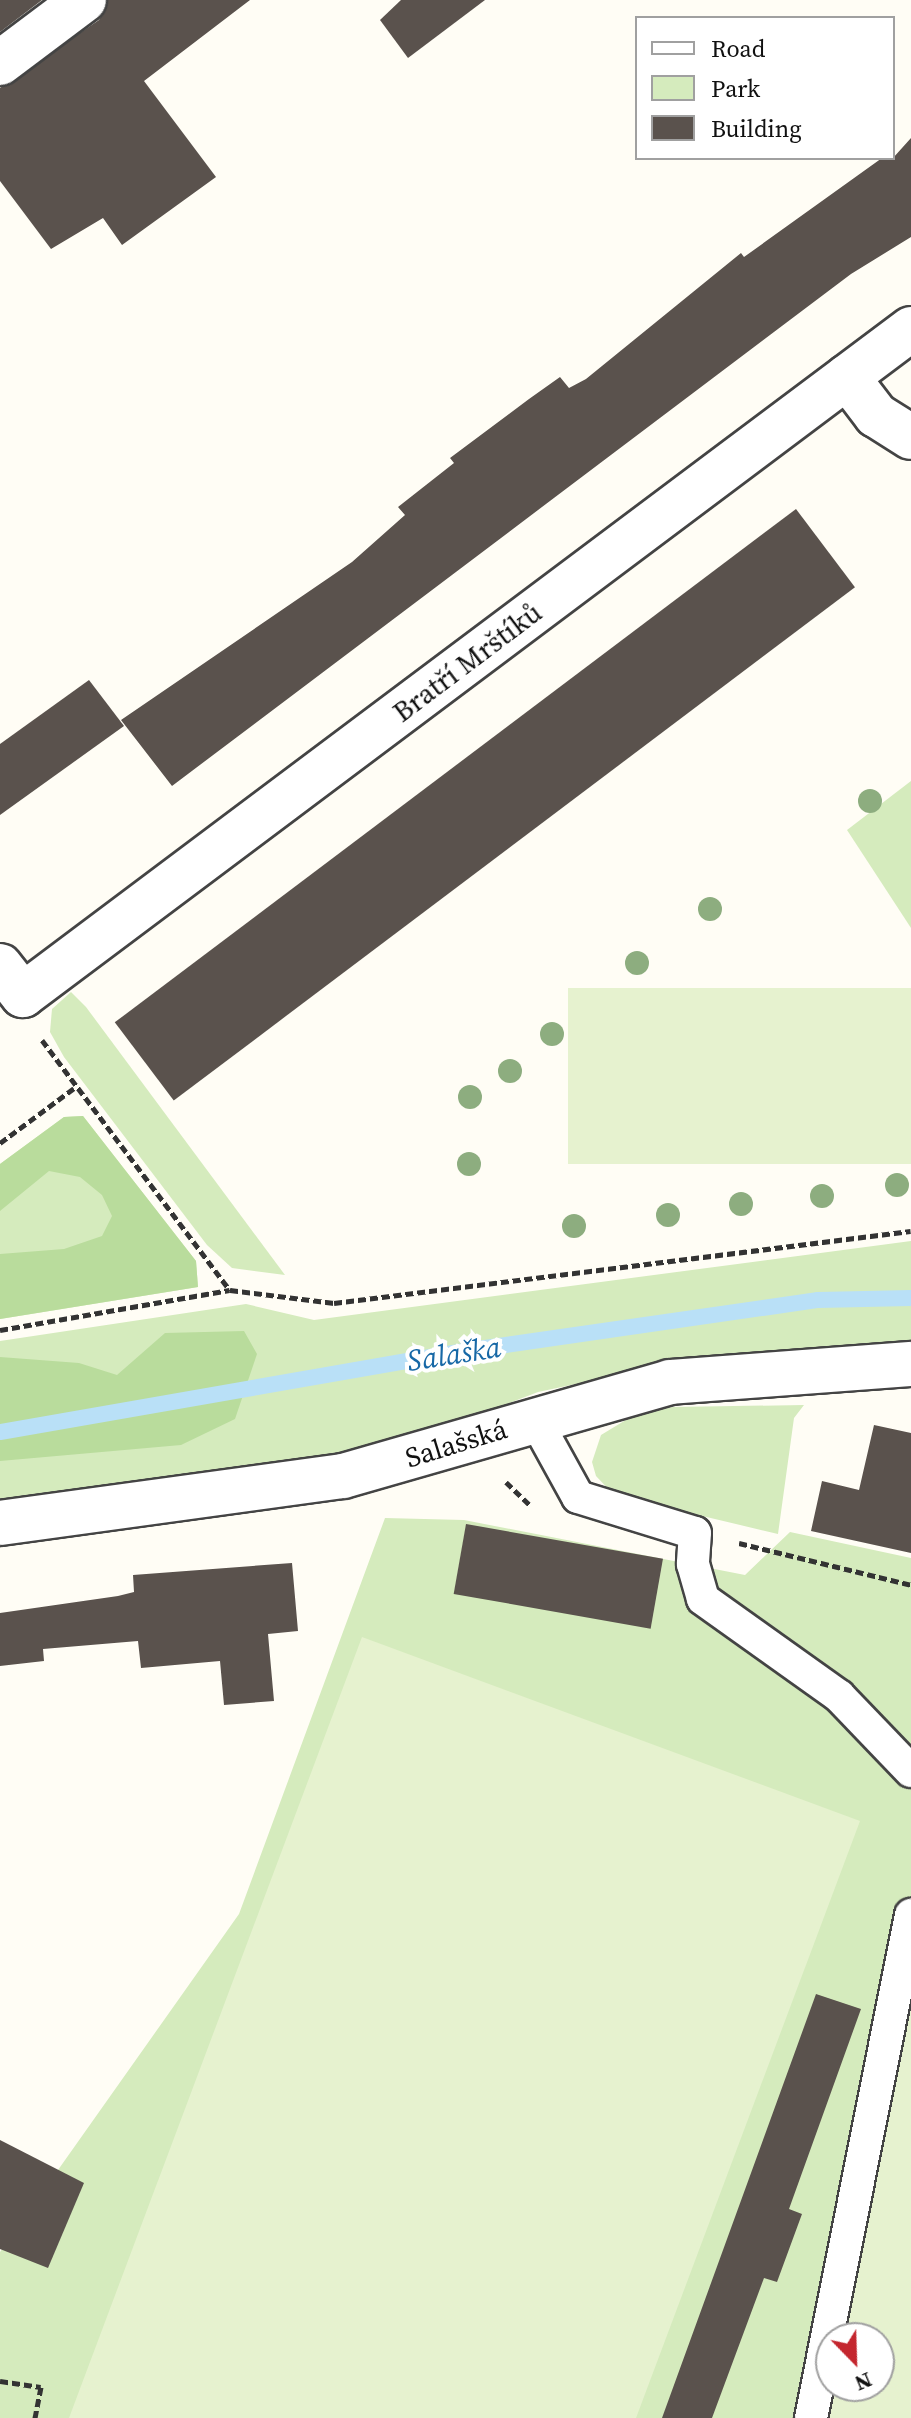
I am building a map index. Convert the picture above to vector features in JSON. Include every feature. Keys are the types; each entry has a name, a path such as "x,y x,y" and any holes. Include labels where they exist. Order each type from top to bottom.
{"street":[{"path":"0,63 84,0"},
{"name":"Bratří Mrštíků","path":"12,981 911,329"},
{"path":"847,377 876,415 911,437"},
{"name":"Salašská","path":"0,1523 343,1476 670,1382 911,1364"}],"lane":[{"path":"535,1419 578,1497 695,1533 693,1564 703,1599 839,1696 911,1771"},
{"path":"811,2418 911,1915"}],"path":[{"path":"12,981 74,1088 230,1290"},
{"path":"0,1143 74,1088"},
{"path":"0,1330 230,1290 334,1303 911,1231"},
{"path":"695,1533 911,1585"},
{"path":"0,2381 41,2387 35,2418"}],"green space":[{"path":"911,781 911,928 847,830"},
{"path":"568,988 911,988 911,1164 568,1164"},
{"path":"71,992 86,1007 285,1275 232,1268 207,1245 64,1057 50,1032 52,1009"},
{"path":"83,1116 196,1261 198,1287 0,1319 0,1164 64,1117"},
{"path":"83,1116 196,1261 198,1287 0,1319 0,1254 64,1249 102,1236 112,1216 102,1195 80,1177 49,1171 0,1211 0,1164 64,1117"},
{"path":"911,1241 911,1349 609,1377 538,1392 432,1433 358,1451 0,1500 0,1341 246,1304 314,1320"},
{"path":"244,1331 257,1354 235,1419 181,1445 0,1461 0,1357 79,1363 117,1375 165,1333"},
{"path":"804,1405 794,1418 778,1534 614,1495 596,1476 592,1462 601,1435 634,1415 673,1407"},
{"path":"385,1518 464,1520 745,1575 790,1532 911,1558 911,2418 0,2418 0,2252 239,1914"},
{"path":"362,1637 860,1821 636,2418 69,2418"},
{"path":"911,1992 911,2418 828,2418 831,2402 895,2402 895,2322 847,2322"}],"building":[{"path":"0,0 42,0 0,32"},
{"path":"108,0 250,0 144,81 216,177 122,245 103,218 51,249 0,181 0,88 99,20"},
{"path":"401,0 485,0 408,58 380,20"},
{"path":"911,138 911,237 851,274 172,786 121,720 352,562 405,515 398,507 454,463 450,458 529,399 560,377 569,388 586,379 741,253 744,257 879,160 895,160 895,156"},
{"path":"796,509 855,587 174,1101 115,1022"},
{"path":"89,680 124,726 0,815 0,744"},
{"path":"874,1425 911,1433 911,1553 811,1531 822,1481 859,1490"},
{"path":"466,1524 663,1559 651,1629 454,1594"},
{"path":"292,1563 298,1631 268,1634 274,1701 224,1705 220,1661 141,1668 138,1641 43,1649 44,1661 0,1666 0,1613 134,1592 133,1575"},
{"path":"816,1994 861,2009 789,2209 802,2214 777,2282 764,2278 712,2418 662,2418"},
{"path":"0,2140 84,2183 48,2268 0,2249"}],"waterway":[{"name":"Salaška","path":"0,1432 478,1349 818,1300 911,1298"}]}
